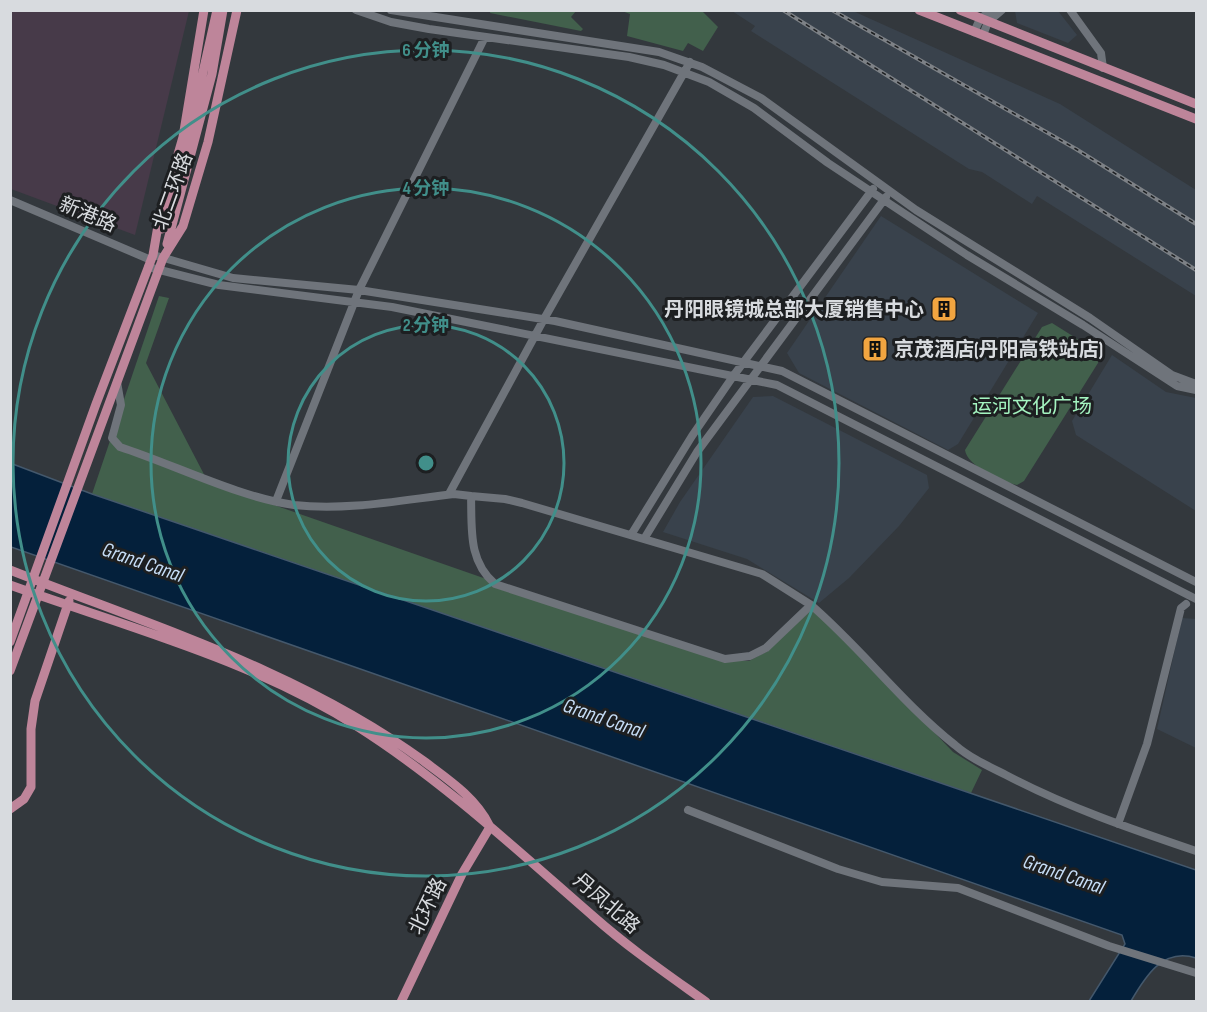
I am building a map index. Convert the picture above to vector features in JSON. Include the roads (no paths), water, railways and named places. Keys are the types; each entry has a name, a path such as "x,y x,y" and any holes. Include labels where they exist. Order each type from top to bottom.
{"main road":[{"name":"北二环路","path":"28,608 96,404 151,261 159,220 183,137 204,10"},
{"path":"151,261 176,192 217,10"},
{"path":"163,258 209,85 224,10"},
{"name":"北二环路","path":"28,608 107,410 163,258 183,226 208,142 237,10"},
{"path":"919,10 1197,119"},
{"path":"960,10 1197,104"},
{"path":"10,570 260,668 352,715 401,744 443,775 481,810 490,827"},
{"path":"10,585 228,663 312,702 366,732 419,770 490,827"},
{"path":"10,809 24,799 31,787 31,729 35,702 72,594"},
{"path":"10,642 28,608"},
{"path":"10,671 28,608"},
{"name":"北环路","path":"401,1002 462,874 490,827"},
{"name":"丹凤北路","path":"490,827 639,955 706,1002"}],"street":[{"path":"356,10 391,22 629,57 686,73 738,97 884,200 967,255 1083,324 1177,386 1197,390"},
{"path":"391,10 660,52 690,62 761,98 890,192 1090,318 1172,375 1197,384"},
{"path":"978,34 991,10"},
{"path":"984,20 1002,10"},
{"path":"1070,10 1101,53 1103,68"},
{"path":"276,501 359,290 485,37"},
{"path":"449,494 544,319 686,73 690,62"},
{"path":"631,535 692,436 734,375 878,183"},
{"path":"644,539 697,452 890,192"},
{"name":"新港路","path":"10,200 151,261"},
{"path":"1197,582 782,371 544,319 359,290 233,278 163,258 151,261 159,270 219,285 392,307 777,385 1197,599"},
{"path":"117,382 121,405 112,438 120,447 276,501 338,507 449,494 505,499 762,574 811,605 836,627 909,704 968,755 1043,795 1118,824 1197,850"},
{"path":"471,496 474,554 478,566 495,584 682,647 725,659 750,656 766,648 811,605"},
{"path":"1118,824 1147,744 1182,608 1186,604"},
{"path":"688,810 838,868 882,882 958,888 1115,948 1197,973"}],"water":[{"name":"Grand Canal","path":"10,463 92,494 1196,870 1196,958 1184,956 1165,960 1149,974 1131,1001 1089,1001 1125,944 1122,935 11,547"}],"railway":[{"path":"783,10 1196,270"},
{"path":"832,10 1076,149 1196,224"}],"place":[{"name":"丹阳眼镜城总部大厦销售中心","path":"944,309"},
{"name":"京茂酒店(丹阳高铁站店)","path":"875,349"}],"park label":[{"name":"运河文化广场","path":"1032,406"}]}
